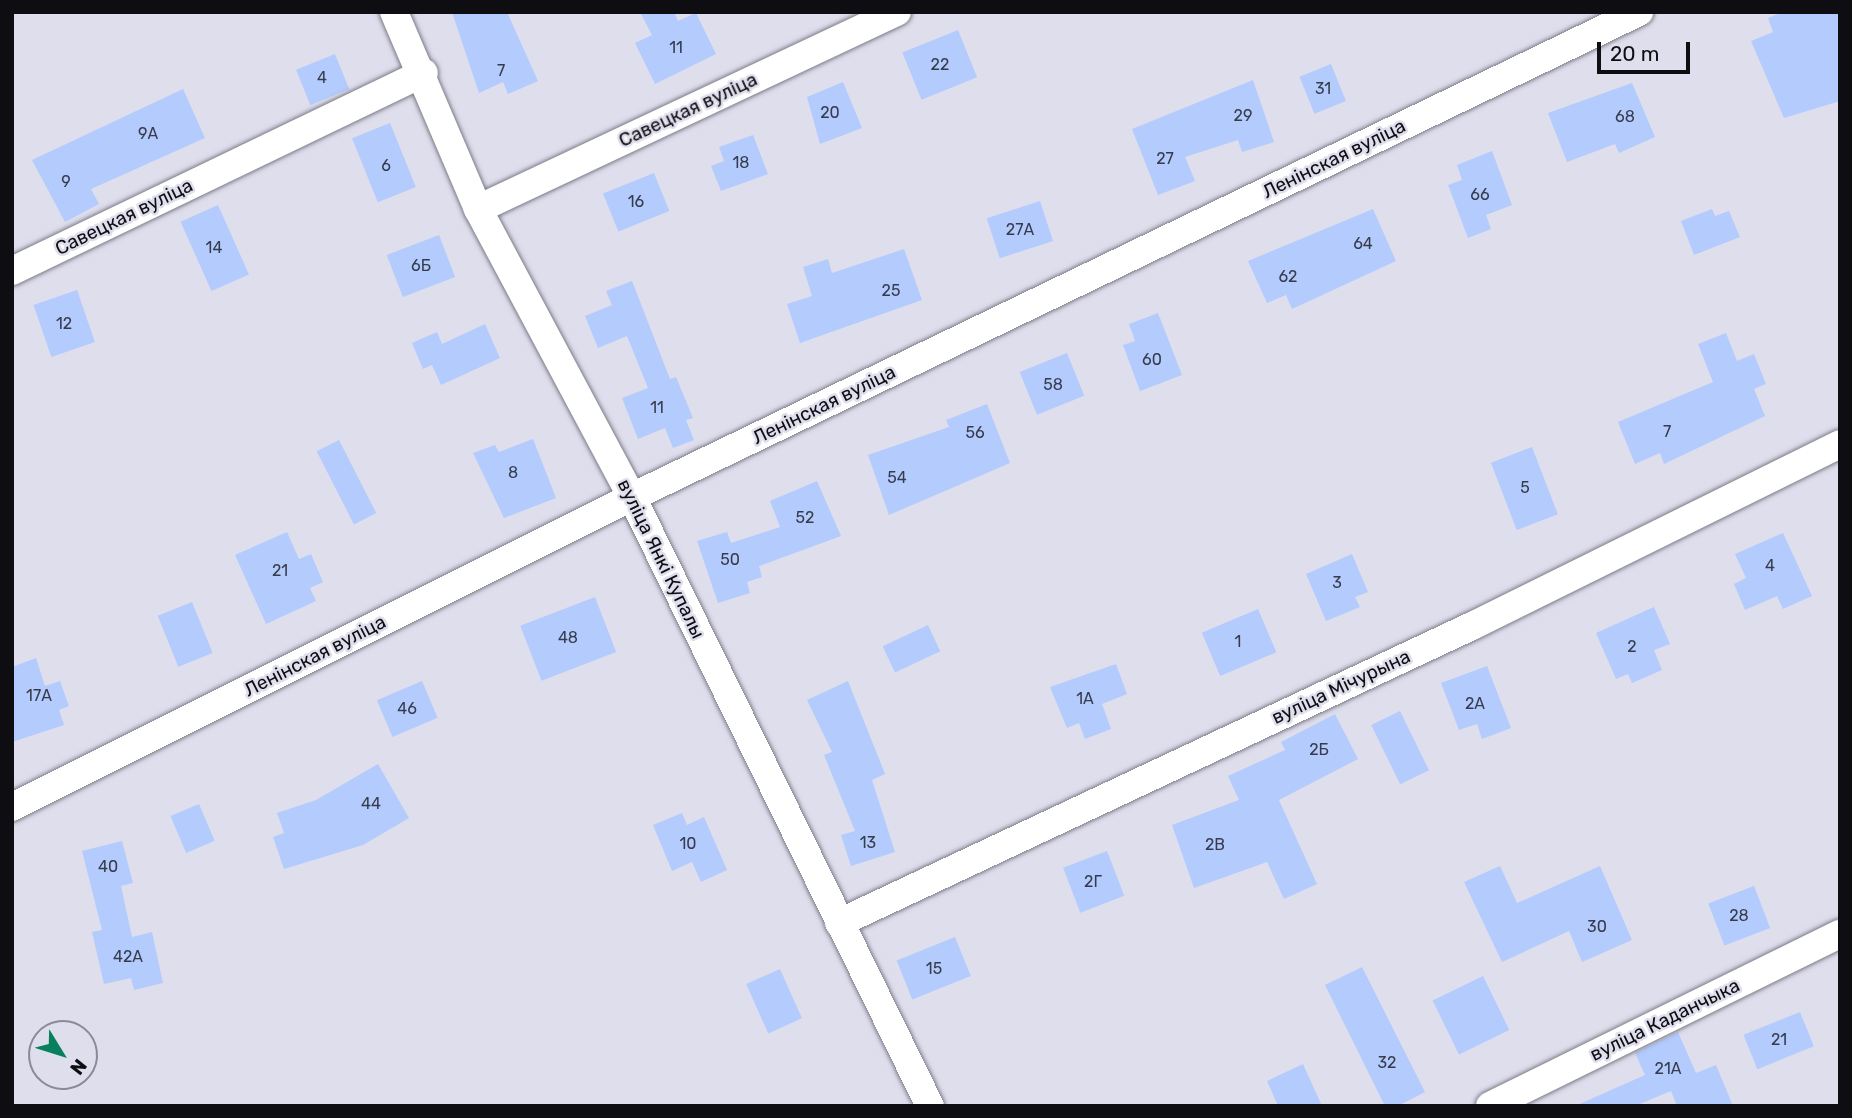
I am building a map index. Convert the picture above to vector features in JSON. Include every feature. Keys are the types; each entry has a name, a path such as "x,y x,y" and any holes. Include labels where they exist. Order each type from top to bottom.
{"street":[{"name":"вуліца Янкі Купалы","path":"394,12 424,73 478,209 632,497 930,1106"},
{"name":"Савецкая вуліца","path":"478,209 897,12"},
{"name":"Ленінская вуліца","path":"12,807 632,497 1639,12"},
{"name":"Савецкая вуліца","path":"12,271 424,73"},
{"name":"вуліца Мічурына","path":"839,923 1474,625 1840,444"},
{"name":"вуліца Каданчыка","path":"1490,1106 1840,934"}],"building":[{"path":"452,12 507,12 538,81 508,94 503,82 479,93"},
{"path":"640,12 674,12 678,21 696,13 716,54 655,84 635,43 652,35"},
{"path":"1783,12 1840,12 1840,101 1784,118 1751,41 1773,32 1768,18"},
{"path":"958,30 977,77 921,100 902,52"},
{"path":"335,54 349,89 310,105 296,70"},
{"path":"1331,64 1346,101 1314,114 1299,77"},
{"path":"1253,80 1274,142 1242,152 1238,140 1185,157 1195,181 1158,195 1132,129"},
{"path":"843,82 862,128 820,144 807,97"},
{"path":"1632,83 1655,137 1619,153 1615,144 1567,162 1548,113"},
{"path":"183,89 205,138 91,189 99,204 65,222 32,160"},
{"path":"390,123 416,187 378,202 352,138"},
{"path":"753,135 768,174 721,191 711,166 724,161 719,147"},
{"path":"1492,151 1512,205 1486,215 1491,229 1468,238 1448,185 1462,180 1457,165"},
{"path":"654,173 669,211 618,232 603,194"},
{"path":"1040,201 1053,241 1000,258 987,218"},
{"path":"218,205 249,274 211,291 181,222"},
{"path":"1373,209 1396,261 1292,309 1286,295 1267,303 1248,261"},
{"path":"1712,209 1715,216 1729,211 1740,237 1694,255 1681,221"},
{"path":"439,235 455,277 403,297 387,255"},
{"path":"904,249 922,300 800,343 787,304 812,296 803,267 828,259 832,273"},
{"path":"632,281 670,379 676,377 693,418 686,420 694,440 673,448 665,428 638,439 622,398 648,388 627,336 598,348 585,316 612,305 606,291"},
{"path":"77,290 95,342 51,357 34,305"},
{"path":"1158,313 1182,375 1140,391 1123,345 1135,341 1129,324"},
{"path":"485,324 500,358 441,385 432,365 423,369 412,343 437,332 442,344"},
{"path":"1726,333 1737,361 1754,354 1766,384 1754,389 1765,416 1664,464 1660,453 1635,464 1618,422 1713,382 1698,344"},
{"path":"1067,353 1084,396 1037,415 1020,372"},
{"path":"987,404 1010,463 889,515 868,455 949,427 946,420"},
{"path":"533,439 556,498 504,518 473,453 495,445 499,452"},
{"path":"339,440 376,513 354,524 317,451"},
{"path":"1532,447 1558,514 1517,530 1491,463"},
{"path":"817,481 841,536 759,566 762,577 747,582 750,593 718,603 697,541 727,532 731,543 780,527 770,501"},
{"path":"287,532 299,559 311,554 323,582 310,588 316,601 266,624 235,555"},
{"path":"1783,533 1812,596 1783,609 1777,596 1745,610 1734,584 1746,578 1735,554"},
{"path":"1352,554 1368,592 1355,597 1360,607 1326,621 1306,574"},
{"path":"595,597 616,652 541,681 520,626"},
{"path":"192,602 213,653 178,667 158,616"},
{"path":"1654,607 1670,644 1654,650 1662,670 1632,683 1628,674 1616,679 1596,633"},
{"path":"1258,609 1276,652 1220,676 1202,633"},
{"path":"928,625 940,651 895,672 883,646"},
{"path":"36,658 45,686 60,681 69,706 59,710 64,725 12,742 12,667"},
{"path":"1116,664 1127,694 1102,704 1111,729 1085,739 1079,723 1067,728 1050,687"},
{"path":"1487,666 1511,728 1482,739 1477,724 1459,730 1441,683"},
{"path":"422,681 438,718 393,737 377,700"},
{"path":"848,681 885,774 872,780 895,852 851,866 841,835 855,831 824,755 832,752 807,700"},
{"path":"1400,711 1429,770 1400,784 1371,725"},
{"path":"1335,714 1358,759 1279,800 1317,884 1284,899 1267,862 1194,888 1172,825 1239,800 1228,776 1285,750 1281,742"},
{"path":"378,764 409,818 363,845 284,869 273,837 284,833 277,813 316,800"},
{"path":"199,804 215,841 186,853 170,816"},
{"path":"682,813 687,825 704,817 727,870 701,882 692,862 672,871 653,825"},
{"path":"122,841 133,883 121,886 132,937 152,932 163,983 134,990 131,978 104,984 92,932 102,930 82,851"},
{"path":"1107,851 1124,896 1080,913 1063,868"},
{"path":"1500,866 1517,903 1600,866 1632,940 1582,962 1569,931 1502,962 1464,882"},
{"path":"1754,886 1770,928 1724,946 1708,904"},
{"path":"955,937 971,976 912,1000 897,961"},
{"path":"1362,967 1425,1092 1398,1106 1385,1106 1325,985"},
{"path":"780,969 802,1018 768,1033 746,984"},
{"path":"1483,976 1509,1030 1459,1054 1433,1001"},
{"path":"1800,1012 1814,1046 1757,1069 1743,1035"},
{"path":"1678,1032 1696,1073 1716,1065 1733,1106 1677,1106 1671,1091 1635,1106 1575,1106 1645,1075 1635,1053"},
{"path":"1303,1064 1322,1106 1278,1106 1267,1081"}]}
